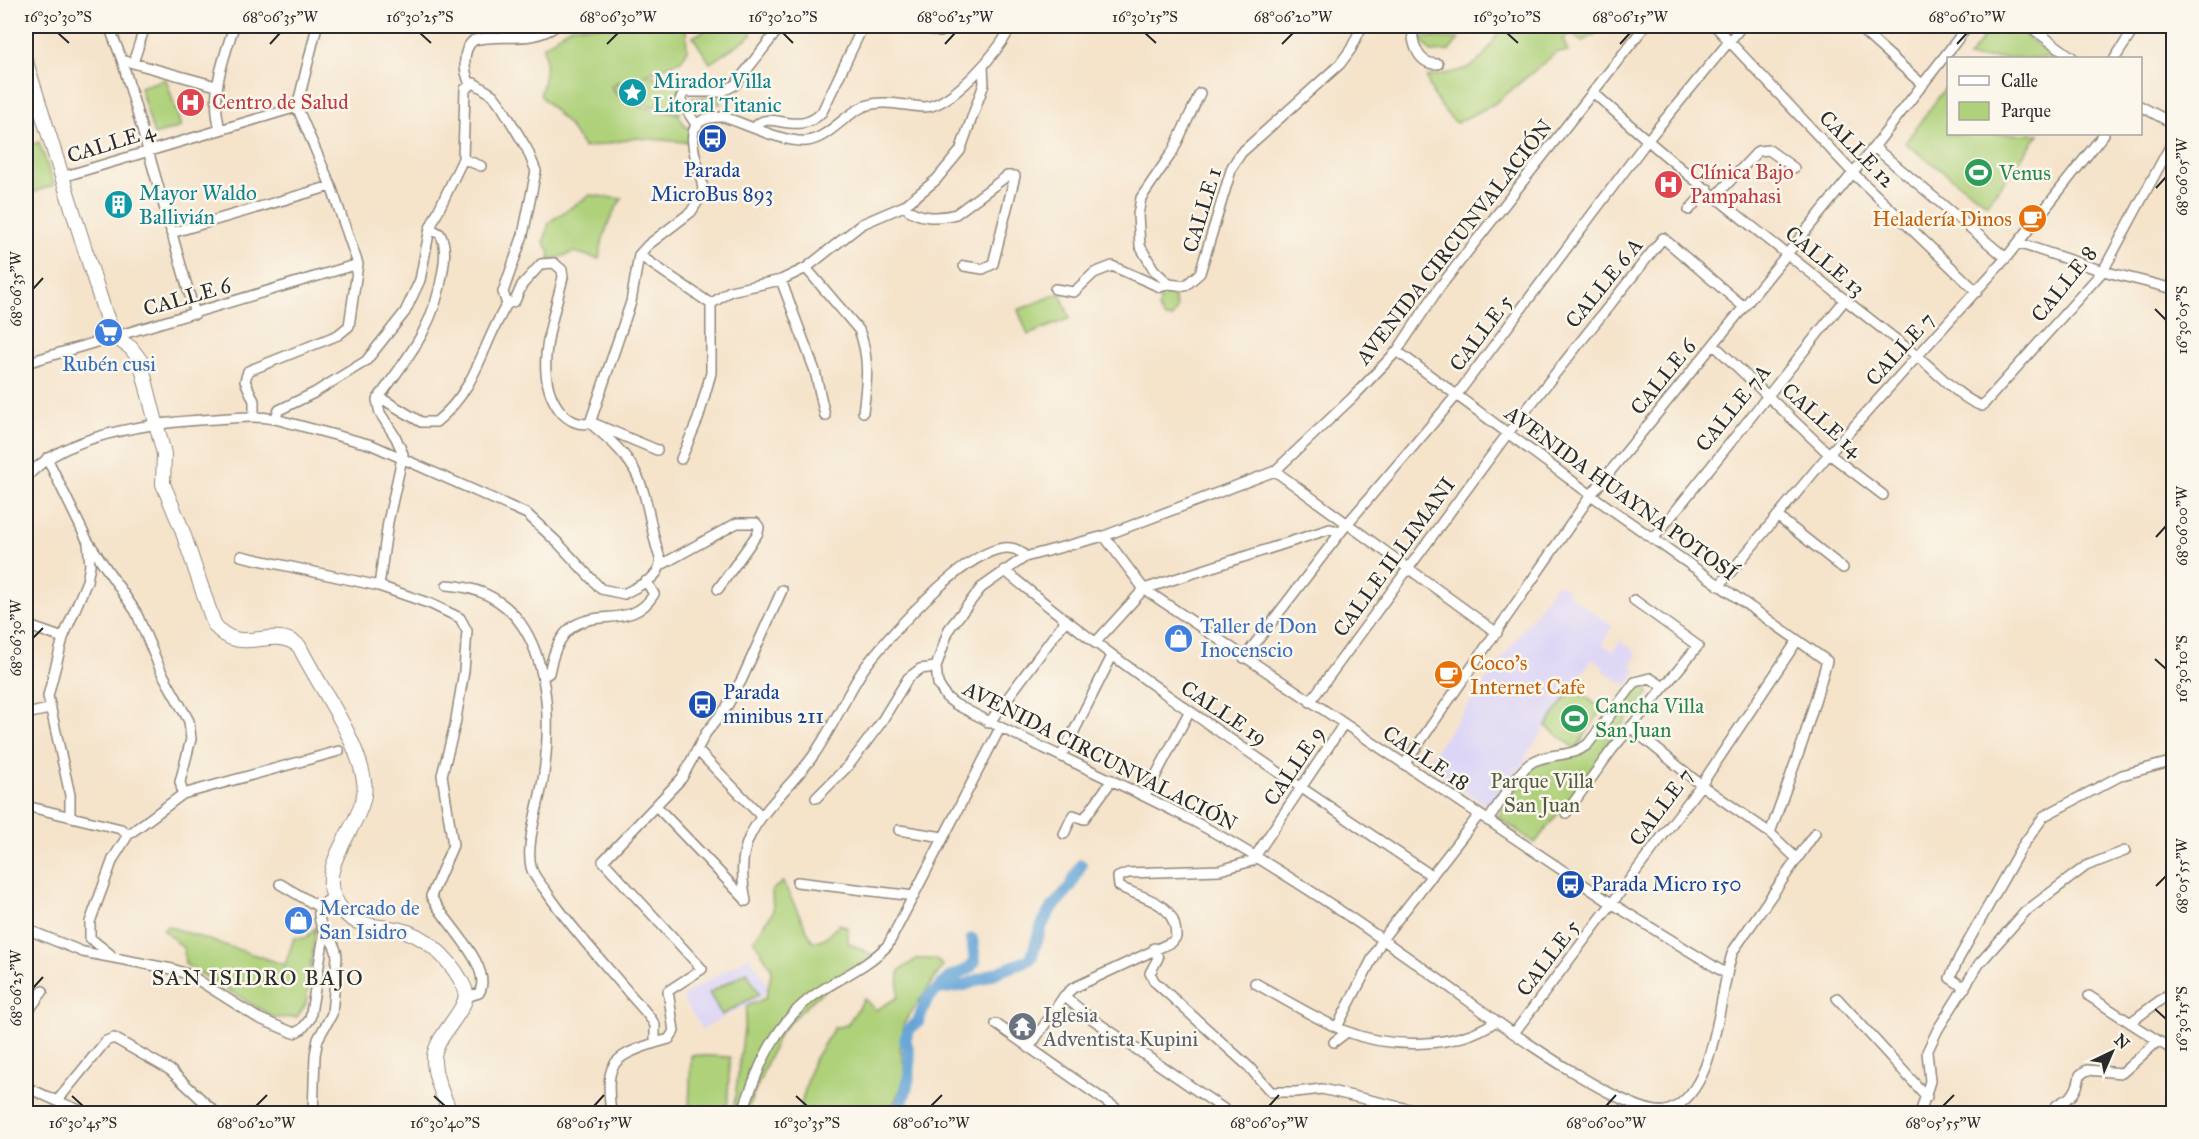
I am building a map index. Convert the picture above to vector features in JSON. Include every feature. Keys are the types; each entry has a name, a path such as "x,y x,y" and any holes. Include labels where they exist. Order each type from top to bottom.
{"main road":[{"path":"26,62 114,336 136,353 164,454 163,484 181,527 214,624 220,633 232,640 285,637 299,646 352,746 364,780 365,792 361,808 338,854 332,882 334,897 359,923 377,928 407,931 423,939 455,970 466,991 463,1006 437,1045 434,1057 435,1068 451,1113"}],"street":[{"path":"109,26 122,60 195,314"},
{"path":"133,63 145,26"},
{"path":"220,129 215,109 216,86 234,26"},
{"path":"254,415 254,401 245,381 248,371 252,367 345,330 351,316 357,264 331,186 297,107 317,26"},
{"path":"470,84 464,72 466,50 474,40 519,38 550,30 556,26"},
{"path":"697,126 682,107 680,100 684,92 721,92 735,85 781,26"},
{"path":"756,126 766,120 795,124 813,121 822,112 863,26"},
{"path":"918,26 940,32 953,26"},
{"path":"590,423 631,302 639,255 648,245 691,212 699,202 703,185 692,146 697,126 715,117 756,126 789,139 806,141 818,138 865,106 882,103 926,107 936,104 983,68 1011,26"},
{"name":"CALLE 1","path":"1169,284 1185,286 1200,273 1232,167 1241,153 1340,64 1352,49 1362,26"},
{"path":"1412,26 1416,50 1423,60 1431,65 1438,64"},
{"name":"AVENIDA CIRCUNVALACIÓN","path":"1645,26 1439,288 1397,351 1352,398 1275,471 1104,536 1025,557 981,588 965,605 949,628 936,667 939,684 946,697 989,723 1062,755 1144,796 1254,857 1383,938 1514,1033 1616,1097 1644,1109 1660,1112 1671,1110 1690,1094 1706,1065 1715,1038 1725,973"},
{"name":"CALLE 12","path":"1715,26 1853,173 1977,292"},
{"name":"CALLE 5","path":"1244,658 1347,524 1456,396 1647,141 1742,26"},
{"path":"1857,26 1923,85"},
{"name":"CALLE 6","path":"1404,765 1591,495 1874,147 1968,26"},
{"path":"2029,26 2072,57"},
{"path":"2116,57 2136,26"},
{"path":"122,60 216,86"},
{"path":"711,304 730,291 781,280 806,268 862,224 904,206 936,180 960,151 984,84 983,68"},
{"path":"275,419 279,410 314,393 366,361 405,312 420,280 430,228 463,159 465,89 470,84"},
{"path":"470,84 481,86 498,101 527,149 536,171 523,235 503,292 503,298 507,304"},
{"path":"1055,289 1074,292 1094,273 1112,266 1160,287 1169,284 1154,270 1140,246 1138,215 1141,198 1173,152 1200,93"},
{"name":"CALLE 13","path":"1594,93 1647,141 1788,253 1844,301 1969,399 1982,406"},
{"name":"CALLE 4","path":"62,177 297,107"},
{"path":"2142,107 2174,124"},
{"name":"CALLE 7","path":"1719,586 1829,454 2006,258 2103,135"},
{"name":"CALLE 8","path":"1982,406 2103,271 2174,139"},
{"path":"1874,147 2006,258"},
{"path":"1716,196 1758,151 1769,150 1794,168"},
{"path":"463,159 481,166"},
{"path":"904,206 922,216 956,214 1007,176 1015,176 993,264 983,269 964,266"},
{"path":"171,233 331,186"},
{"path":"1689,210 1708,189"},
{"path":"379,586 388,522 401,459 400,446 376,406 379,397 411,356 427,328 437,301 444,264 444,245 440,234 430,228"},
{"name":"CALLE 6 A","path":"1508,433 1663,238 1744,307"},
{"path":"2018,243 2103,271 2174,289"},
{"path":"639,255 711,304"},
{"path":"379,397 421,422 436,422 456,404 475,375 494,325 507,304 515,302 522,285 541,264 554,263 562,270 563,277 548,339 547,377 553,400 565,417 584,424 590,423 657,450"},
{"name":"CALLE 6","path":"26,363 357,264"},
{"path":"806,268 859,330 866,356 867,378 862,411"},
{"path":"781,280 814,371 825,416"},
{"name":"CALLE 7A","path":"1653,538 1844,301"},
{"path":"681,459 698,419 711,373 711,304"},
{"name":"CALLE 14","path":"1714,345 1829,454 1883,495"},
{"name":"AVENIDA HUAYNA POTOSÍ","path":"1397,351 1591,495 1827,661 1803,741 1770,833"},
{"path":"26,478 47,458 71,446 156,422 254,415 372,445 527,514 601,589 624,594 658,572 661,566 737,523 756,524 759,527 758,533 718,589"},
{"path":"590,423 620,449 632,465 641,485 661,566"},
{"name":"CALLE ILLIMANI","path":"1310,702 1407,567 1508,433"},
{"path":"47,458 87,540 136,612 161,670 189,721 191,739 180,782 183,794"},
{"path":"1275,471 1497,633"},
{"path":"1777,516 1843,568"},
{"path":"1095,643 1144,589 1330,529 1341,532"},
{"name":"CALLE 18","path":"1104,536 1144,589 1343,725 1611,903 1725,973"},
{"path":"70,816 70,795 49,709 48,696 63,638 87,581 90,565 87,540"},
{"path":"657,807 746,900 743,886 743,854 761,816 791,786 812,757 876,652 950,576 968,562 993,551 1011,548 1021,551 1025,557"},
{"path":"241,556 379,586 454,614 460,618 467,631 464,671 455,725 442,774 453,845 431,896 482,975 483,985 479,993 466,997"},
{"name":"CALLE 19","path":"1004,570 1065,621 1189,712 1432,876"},
{"path":"544,676 549,673 553,654 568,628 590,617 626,615 639,610 654,594 646,581"},
{"path":"447,585 480,590 510,612 534,648 544,676 544,773 533,836 531,867 552,900 651,1018 655,1025 656,1043"},
{"path":"610,1113 608,1083 610,1070 619,1058 669,1039 674,1031 668,991 702,969 603,861 624,836 657,807 682,778 742,679 782,590"},
{"path":"1566,813 1630,727 1698,646 1634,600"},
{"path":"989,723 1065,621"},
{"path":"26,625 63,638"},
{"name":"CALLE 7","path":"1611,903 1701,785 1797,641"},
{"path":"1062,755 1112,656"},
{"path":"816,798 849,765 880,724 908,678 920,669 936,667"},
{"path":"1488,821 1510,788 1534,761 1578,752 1588,744 1635,682 1650,678 1664,687"},
{"path":"26,714 49,709"},
{"path":"1144,796 1189,712"},
{"name":"CALLE 9","path":"1254,857 1343,725"},
{"path":"1630,727 1701,785 1770,833 1796,858"},
{"path":"742,1113 768,1048 779,1031 816,994 876,957 888,945 1000,728"},
{"path":"697,750 761,816"},
{"path":"112,956 90,939 90,922 106,873 128,835 183,794 339,751"},
{"path":"1965,988 1950,978 1959,958 2021,848 2044,816 2122,774 2174,761"},
{"path":"1064,834 1073,815 1084,819 1112,780"},
{"path":"26,807 121,829 128,835"},
{"path":"1337,1027 1383,938 1479,815"},
{"path":"899,830 943,837"},
{"path":"1725,973 1738,942 1815,833"},
{"path":"1920,1113 1927,1097 1930,1081 1927,1052 1938,1029 1992,948 2025,912 2086,866 2125,850"},
{"path":"1029,1048 1064,996 1078,984 1154,948 1172,942 1176,937 1171,920 1155,901 1119,886 1117,882 1121,874 1220,870 1246,863 1254,857"},
{"path":"797,882 914,896"},
{"path":"280,884 319,907"},
{"path":"319,907 334,897"},
{"name":"CALLE 5","path":"1514,1033 1611,903"},
{"path":"313,1113 315,1055 318,1039 332,1014 337,957 336,949 326,937 318,920 319,907"},
{"path":"26,929 83,952 112,956 190,975 258,1018 294,1033 302,1029 310,1019 323,941 326,937"},
{"path":"1154,948 1158,958 1150,973 1154,981 1249,1067 1271,1092 1322,1089 1430,1113"},
{"path":"1255,983 1347,1032 1404,1043 1423,1044 1471,1034 1496,1021"},
{"path":"2131,1022 2174,990"},
{"path":"26,1014 43,991"},
{"path":"1064,996 1089,1016 1231,1113"},
{"path":"2089,996 2174,1051"},
{"path":"1838,998 1927,1097"},
{"path":"996,1024 1124,1113"},
{"path":"1335,1042 1347,1032"},
{"path":"57,1101 106,1041 114,1038 170,1070 217,1113"},
{"path":"2050,1113 2053,1108 2071,1098 2078,1088 2079,1075 2087,1071 2122,1072 2158,1041"},
{"path":"26,1087 88,1113"}],"shaded area":[{"path":"1557,583 1569,590 1568,594 1612,626 1603,644 1613,651 1620,641 1635,651 1637,656 1631,666 1637,670 1627,686 1603,670 1604,667 1592,659 1525,757 1527,759 1491,808 1425,764"},
{"path":"750,956 768,986 763,996 702,1029 683,999 687,993"}],"green space":[{"path":"572,26 686,26 687,51 681,61 645,74 683,83 680,114 618,94 613,88 620,80 611,86 621,98 630,102 678,114 686,127 693,128 696,143 637,138 584,148 569,126 540,95 545,71 543,47"},
{"path":"713,26 746,26 752,35 710,63 693,37"},
{"path":"1502,26 1608,26 1582,42 1571,33 1563,39 1568,52 1557,52 1494,104 1456,123 1438,102 1427,77 1474,65 1487,51"},
{"path":"1992,26 2011,26 2054,57 1969,57"},
{"path":"1419,37 1459,39 1449,51 1431,52"},
{"path":"166,79 181,127 154,135 140,87"},
{"name":"Venus","path":"1947,85 1947,135 2038,135 1987,204 1905,143"},
{"path":"722,95 720,104 690,99 692,98"},
{"path":"39,142 54,185 26,195 26,147"},
{"path":"590,195 622,199 607,228 599,259 574,252 549,261 550,252 544,242 549,222"},
{"path":"1156,291 1173,292 1177,309 1172,318 1165,318 1158,308 1161,301 1154,296"},
{"path":"1060,293 1070,318 1028,335 1018,310"},
{"name":"Parque Villa San Juan","path":"1641,685 1648,688 1648,694 1605,746 1608,749 1535,843 1498,817 1530,767 1583,752"},
{"name":"Cancha Villa San Juan","path":"1573,687 1602,709 1576,749 1546,726"},
{"path":"783,882 813,942 825,938 840,924 848,928 848,943 873,955 815,998 780,1032 746,1113 733,1114 747,1006 766,998 772,969 754,940 773,912 772,890"},
{"path":"167,926 285,965 294,938 306,938 316,927 306,1004 297,1017 275,1018 185,964 184,949 163,929"},
{"path":"917,959 936,959 943,966 904,1023 900,1048 905,1069 902,1086 889,1113 799,1113 812,1063 834,1028 847,1025 864,999 876,1010 898,997 899,971"},
{"path":"747,972 759,994 722,1015 709,993"},
{"path":"691,1055 730,1057 727,1113 689,1113"}],"waterway":[{"path":"938,989 965,985 1031,959 1041,927 1050,910 1070,887 1081,865"},
{"path":"897,1114 904,1096 910,1068 905,1040 909,1029 918,1022 927,999 949,978 970,968 975,961 972,939"}],"place":[{"name":"Mirador Villa Litoral Titanic","path":"632,93"},
{"name":"Centro de Salud","path":"191,102"},
{"name":"Parada MicroBus 893","path":"712,139"},
{"name":"Venus","path":"1978,173"},
{"name":"Clínica Bajo Pampahasi","path":"1669,184"},
{"name":"Mayor Waldo Ballivián","path":"118,205"},
{"name":"Heladería Dinos","path":"2033,219"},
{"name":"Rubén cusi","path":"109,333"},
{"name":"Taller de Don Inocenscio","path":"1179,638"},
{"name":"Coco's Internet Cafe","path":"1449,675"},
{"name":"Parada minibus 211","path":"702,704"},
{"name":"Cancha Villa San Juan","path":"1574,718"},
{"name":"Parada Micro 150","path":"1570,884"},
{"name":"Mercado de San Isidro","path":"298,920"},
{"name":"Iglesia Adventista Kupini","path":"1022,1027"}],"district":[{"name":"SAN ISIDRO BAJO","path":"258,977"}]}
